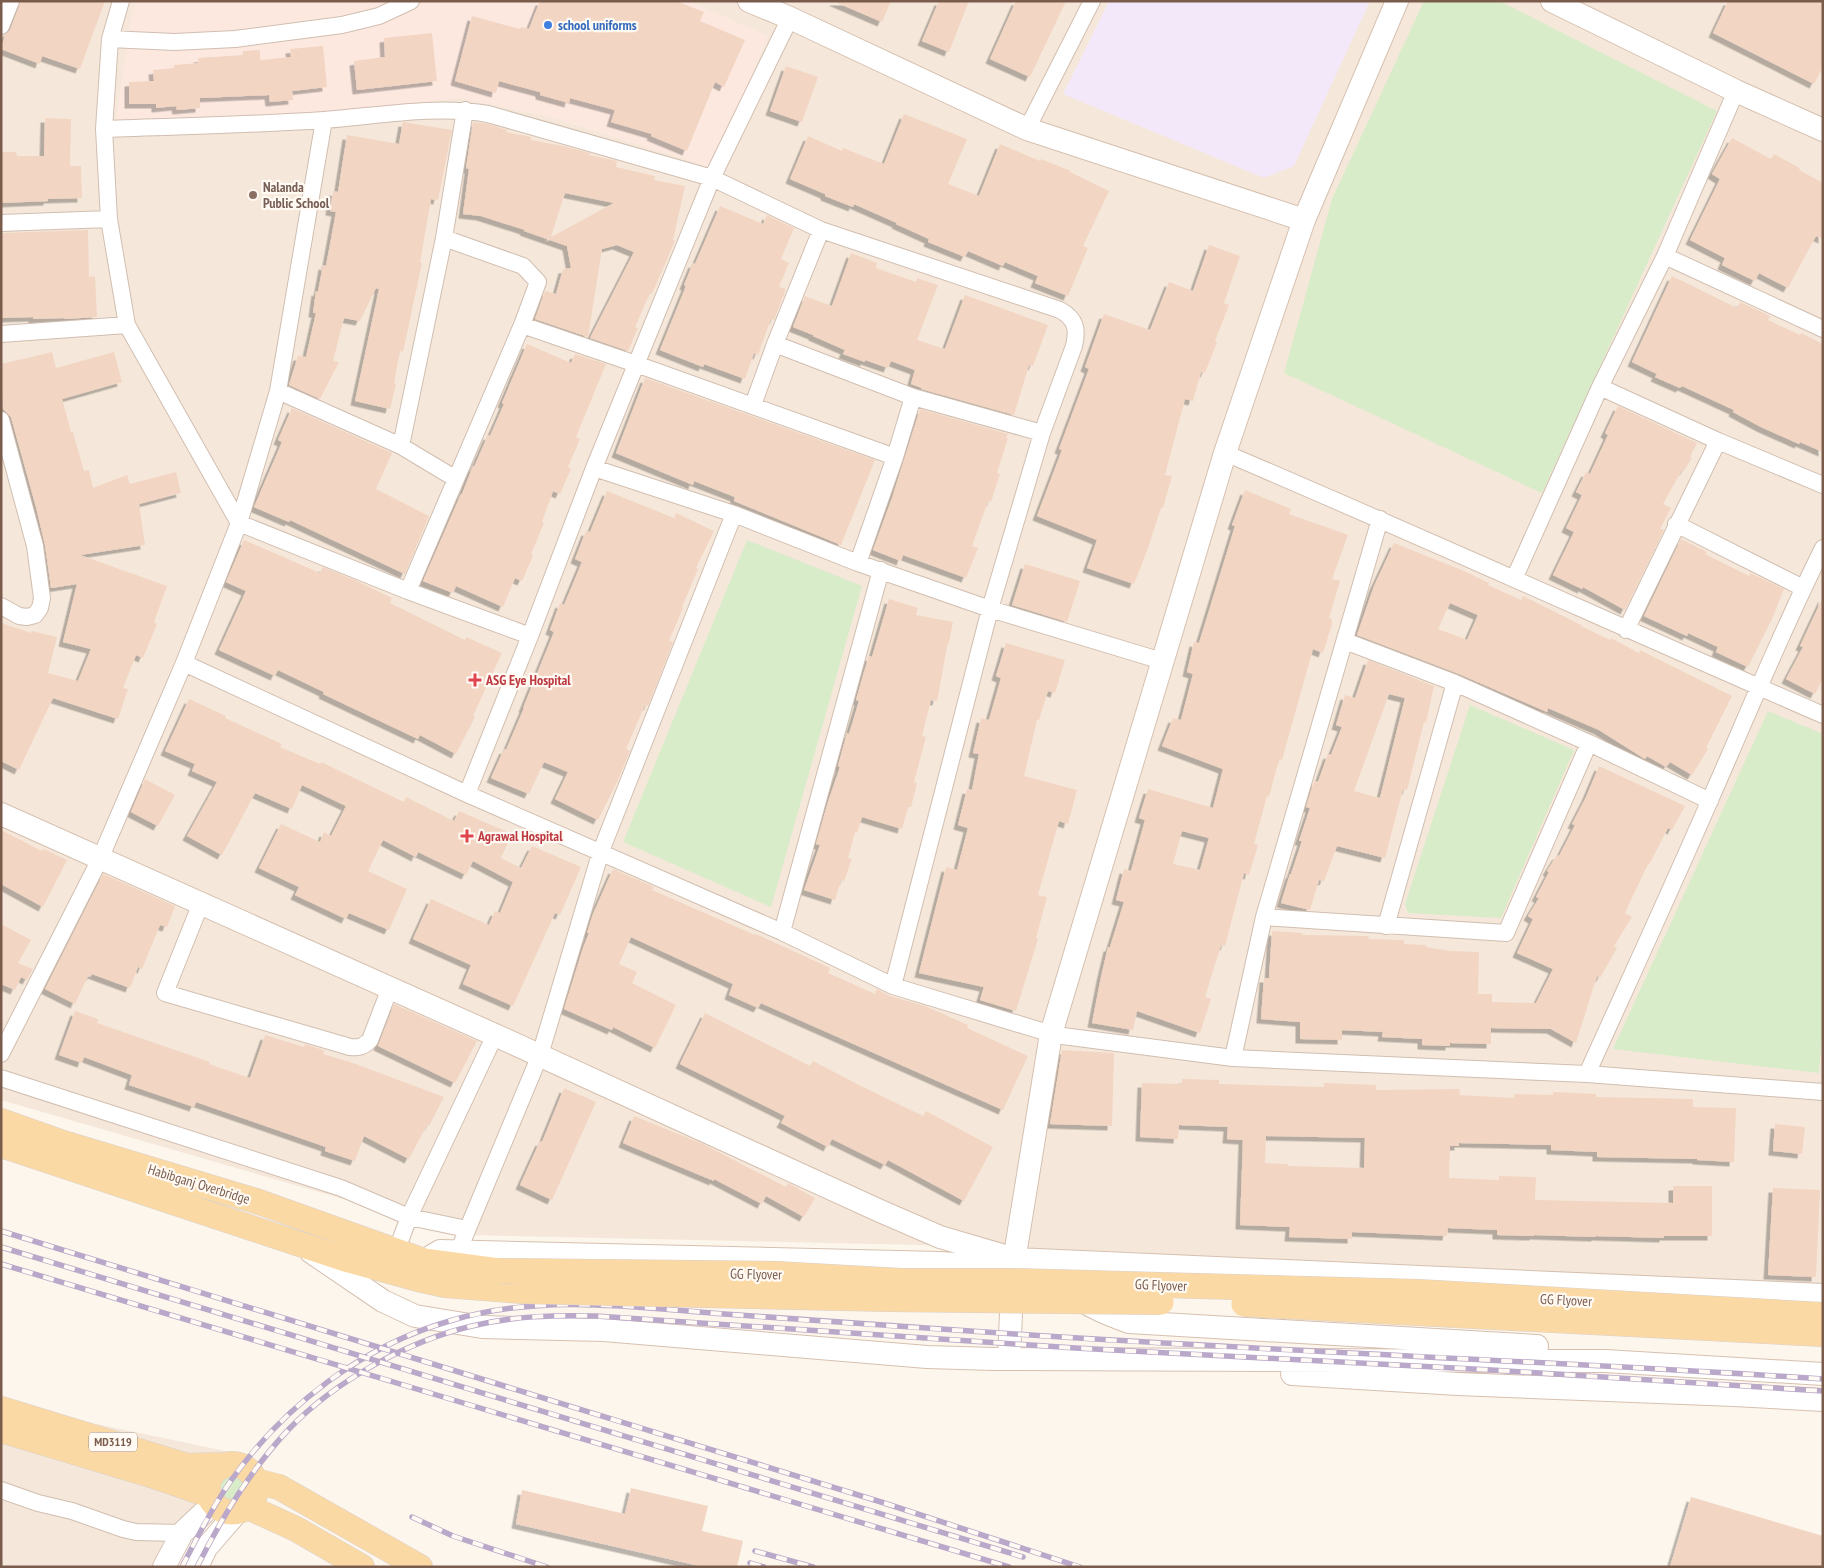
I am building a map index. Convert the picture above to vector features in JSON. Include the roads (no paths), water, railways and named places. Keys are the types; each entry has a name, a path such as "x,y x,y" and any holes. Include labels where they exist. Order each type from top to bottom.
{"main road":[{"name":"Habibganj Overbridge","path":"1,1121 63,1143 256,1202 424,1261"},
{"name":"Habibganj Overbridge","path":"1,1145 366,1265"},
{"name":"GG Flyover","path":"424,1261 499,1271 777,1274 901,1281 1012,1281 1418,1292 1823,1315"},
{"name":"GG Flyover","path":"366,1265 418,1280 445,1285 524,1291 890,1299 1204,1302 1393,1310 1823,1334"},
{"name":"MD3119","path":"1,1409 187,1466 225,1465"},
{"name":"MD3119","path":"1,1430 152,1475 212,1499"},
{"path":"243,1509 255,1495 255,1481 252,1474 240,1465 225,1465 218,1469 210,1480 212,1499 225,1511 243,1509 296,1529 362,1567"},
{"path":"255,1481 279,1487 420,1567"}],"street":[{"path":"1,26 11,1"},
{"path":"121,1 110,39 104,129 109,219 127,326 238,523 408,591 530,636"},
{"path":"110,39 174,42 235,39 342,25 379,16 411,1"},
{"path":"749,1 790,18 1027,129 1304,220"},
{"path":"1027,129 1092,1"},
{"path":"1009,1359 1014,1263 1051,1034 1225,453 1304,220 1397,1"},
{"path":"1552,1 1736,92 1823,130"},
{"path":"467,794 594,468 712,178 790,18"},
{"path":"1514,579 1600,387 1664,256 1736,92"},
{"path":"104,129 324,120 437,110 465,110 488,114 712,178 821,230 1060,310 1069,316 1075,323 1077,335 1042,434 990,609 893,986"},
{"path":"401,446 444,238 465,110"},
{"path":"1,1054 100,858 184,663 238,523 278,391 324,120"},
{"path":"1,222 109,219"},
{"path":"753,405 775,344 821,230"},
{"path":"408,591 522,325 538,282 522,266 444,238"},
{"path":"1664,256 1823,329"},
{"path":"522,325 753,405 895,457"},
{"path":"1,334 127,326"},
{"path":"775,344 913,397 1042,434"},
{"path":"1600,387 1718,441 1823,485"},
{"path":"278,391 401,446 456,479"},
{"path":"858,563 895,457 913,397"},
{"path":"1,420 35,546 42,598 40,608 35,615 28,617 19,616 1,606"},
{"path":"1626,630 1718,441"},
{"path":"1225,453 1380,519 1626,630 1823,715"},
{"path":"594,468 734,514 858,563 990,609 1162,662"},
{"path":"458,1252 540,1055 600,851 734,514"},
{"path":"1233,1058 1264,917 1380,519"},
{"path":"1676,524 1803,588"},
{"path":"1587,1074 1710,801 1758,687 1823,548"},
{"path":"782,932 881,570"},
{"path":"1345,641 1455,683 1589,743 1710,801"},
{"path":"184,663 467,794 782,932 893,986 1051,1034 1233,1058 1587,1074 1823,1092"},
{"path":"1386,926 1455,683"},
{"path":"1264,917 1506,933 1589,743"},
{"path":"1,814 495,1034 940,1237 1014,1263 1043,1276 1065,1288 1092,1308 1129,1322 1823,1363"},
{"path":"201,903 165,993 359,1048 365,1046 370,1040 390,988"},
{"path":"396,1252 409,1217 495,1034"},
{"path":"1,1078 341,1188 409,1217 467,1229"},
{"path":"297,1243 383,1301 415,1316 482,1327 604,1330 927,1357 1009,1359 1604,1361 1823,1374"},
{"path":"424,1261 440,1251 940,1263 1014,1263 1823,1295"},
{"path":"1009,1359 1041,1372 1296,1374 1468,1384 1823,1400"},
{"path":"1,1490 38,1503 72,1511 123,1529 142,1532 182,1533"},
{"path":"164,1567 182,1533 212,1499"},
{"path":"197,1567 206,1548 243,1509"}],"railway":[{"path":"1,1231 881,1502 1080,1567"},
{"path":"1,1247 1023,1557"},
{"path":"1,1264 1009,1567"},
{"path":"182,1567 204,1524 230,1482 251,1454 300,1404 328,1382 357,1362 388,1345 420,1331 486,1312 520,1307 554,1305 622,1306 1077,1338 1823,1379"},
{"path":"197,1567 238,1494 275,1444 307,1411 350,1379 398,1353 448,1333 472,1326 518,1318 596,1316 1075,1348 1492,1370 1823,1391"},
{"path":"412,1517 453,1536 547,1567"},
{"path":"755,1551 813,1567"},
{"path":"750,1563 764,1567"}],"place":[{"name":"school uniforms","path":"548,25"},
{"name":"Nalanda Public School","path":"253,195"},
{"name":"ASG Eye Hospital","path":"475,680"},
{"name":"Agrawal Hospital","path":"467,836"}]}
